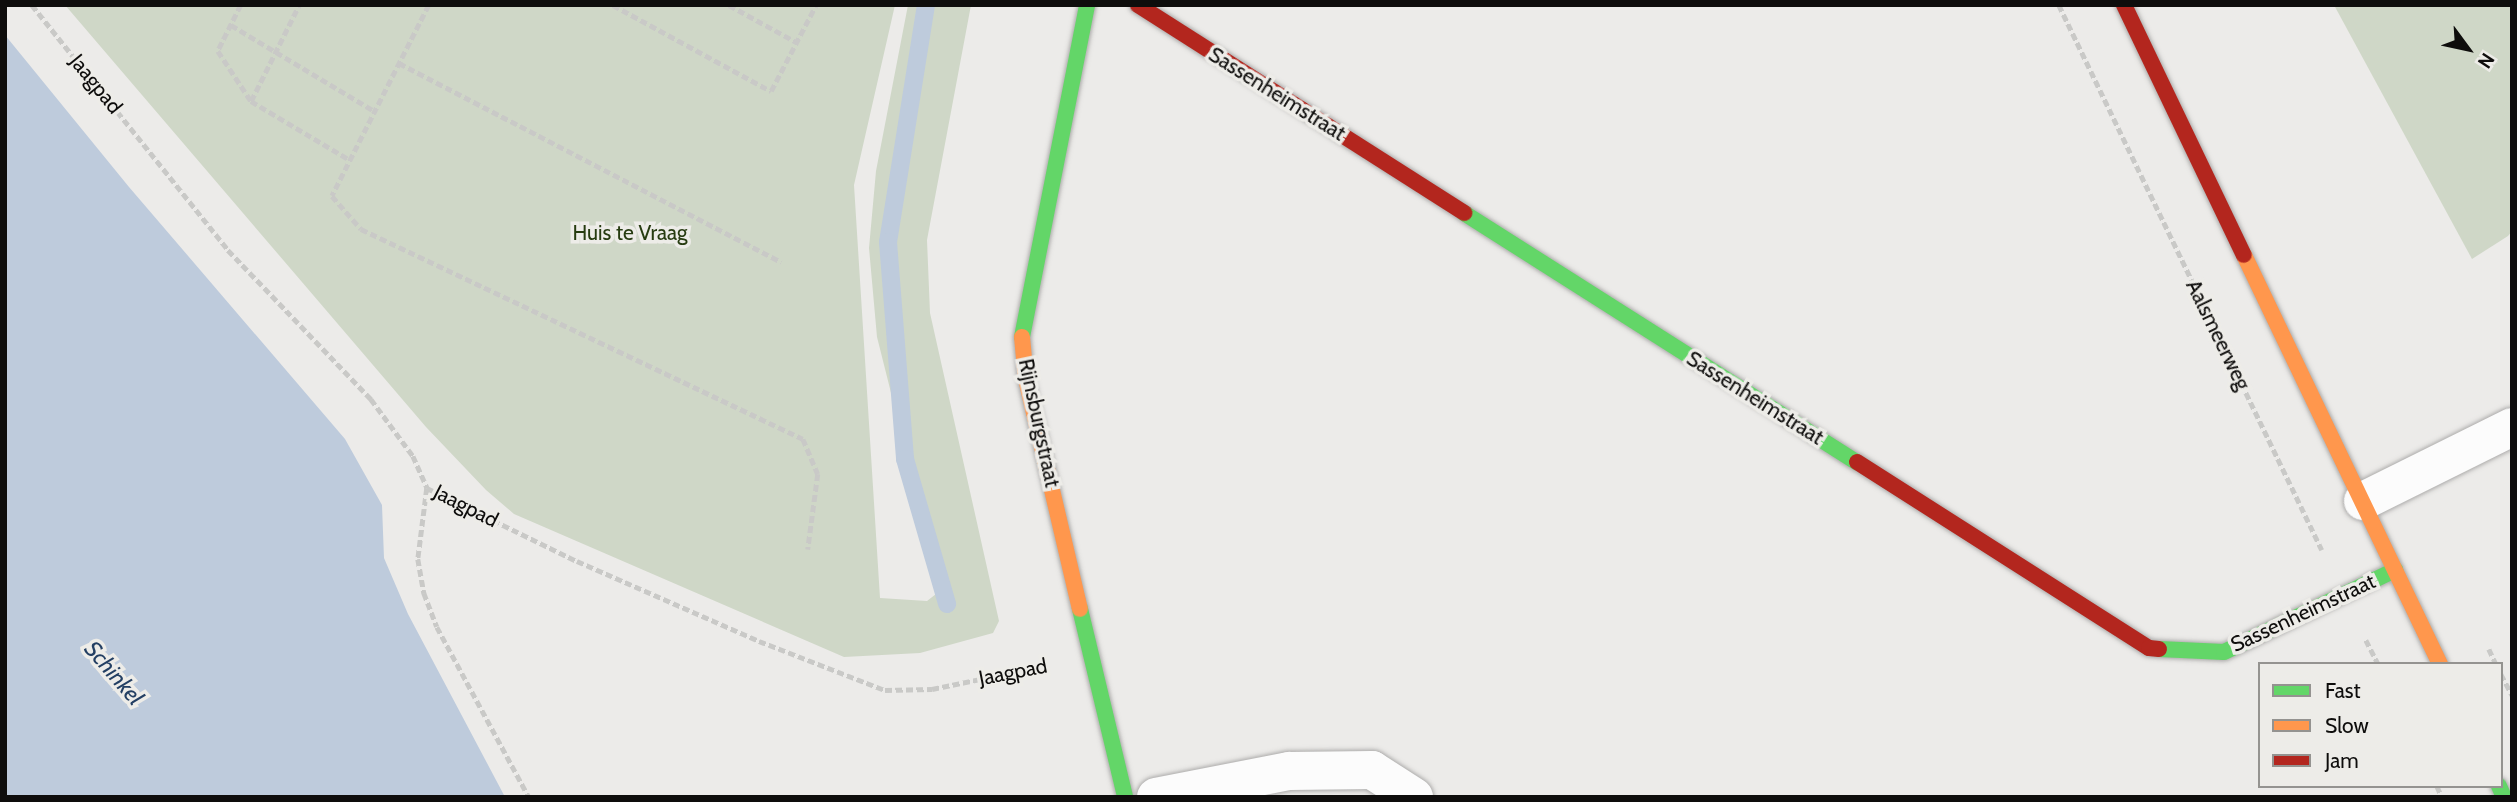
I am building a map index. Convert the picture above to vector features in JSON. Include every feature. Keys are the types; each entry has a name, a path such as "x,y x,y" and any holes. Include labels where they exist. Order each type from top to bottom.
{"street":[{"name":"Rijnsburgstraat","path":"1087,5 1022,333 1026,379 1125,797"},
{"name":"Sassenheimstraat","path":"1138,5 2149,648 2224,652 2395,570"},
{"path":"2124,5 2439,662"},
{"path":"2363,501 2512,427"},
{"path":"1156,797 1289,771 1372,770 1414,797"}],"path":[{"name":"Jaagpad","path":"32,5 228,250 371,399 413,456 427,488 589,567 759,641 885,690 933,689 1091,656"},
{"path":"241,5 218,51 251,102 350,160"},
{"path":"251,102 299,5"},
{"path":"429,5 332,195 361,229 803,439 818,474 808,549"},
{"path":"612,5 771,91 816,5"},
{"path":"729,5 796,42"},
{"name":"Aalsmeerweg","path":"2060,5 2377,662"},
{"path":"231,25 374,111"},
{"path":"399,63 781,262"},
{"path":"427,488 418,558 424,593 436,627 529,797"},
{"path":"2503,678 2512,695"}],"green space":[{"name":"Huis te Vraag","path":"65,5 895,5 854,185 880,598 927,601 936,594 939,584 877,337 869,248 876,171 908,5 971,5 927,240 930,313 999,621 993,633 920,653 844,657 514,514 486,490 426,427"},
{"path":"2334,5 2512,5 2512,231 2508,236 2472,259"}],"water":[{"name":"Schinkel","path":"5,35 129,187 345,439 382,505 384,558 408,614 505,797 5,797"}],"waterway":[{"path":"926,5 888,242 905,459 947,604"}],"traffic: fast":[{"path":"1022,337 1087,5"},
{"path":"1464,213 1857,462"},
{"path":"2159,649 2224,652 2395,570"},
{"path":"1080,609 1125,797"},
{"path":"2500,788 2504,797"}],"traffic: slow":[{"path":"2244,255 2439,662"},
{"path":"1022,337 1026,379 1080,609"}],"traffic: jam":[{"path":"1138,5 1464,213"},
{"path":"2124,5 2244,255"},
{"path":"1857,462 2149,648 2159,649"}]}
